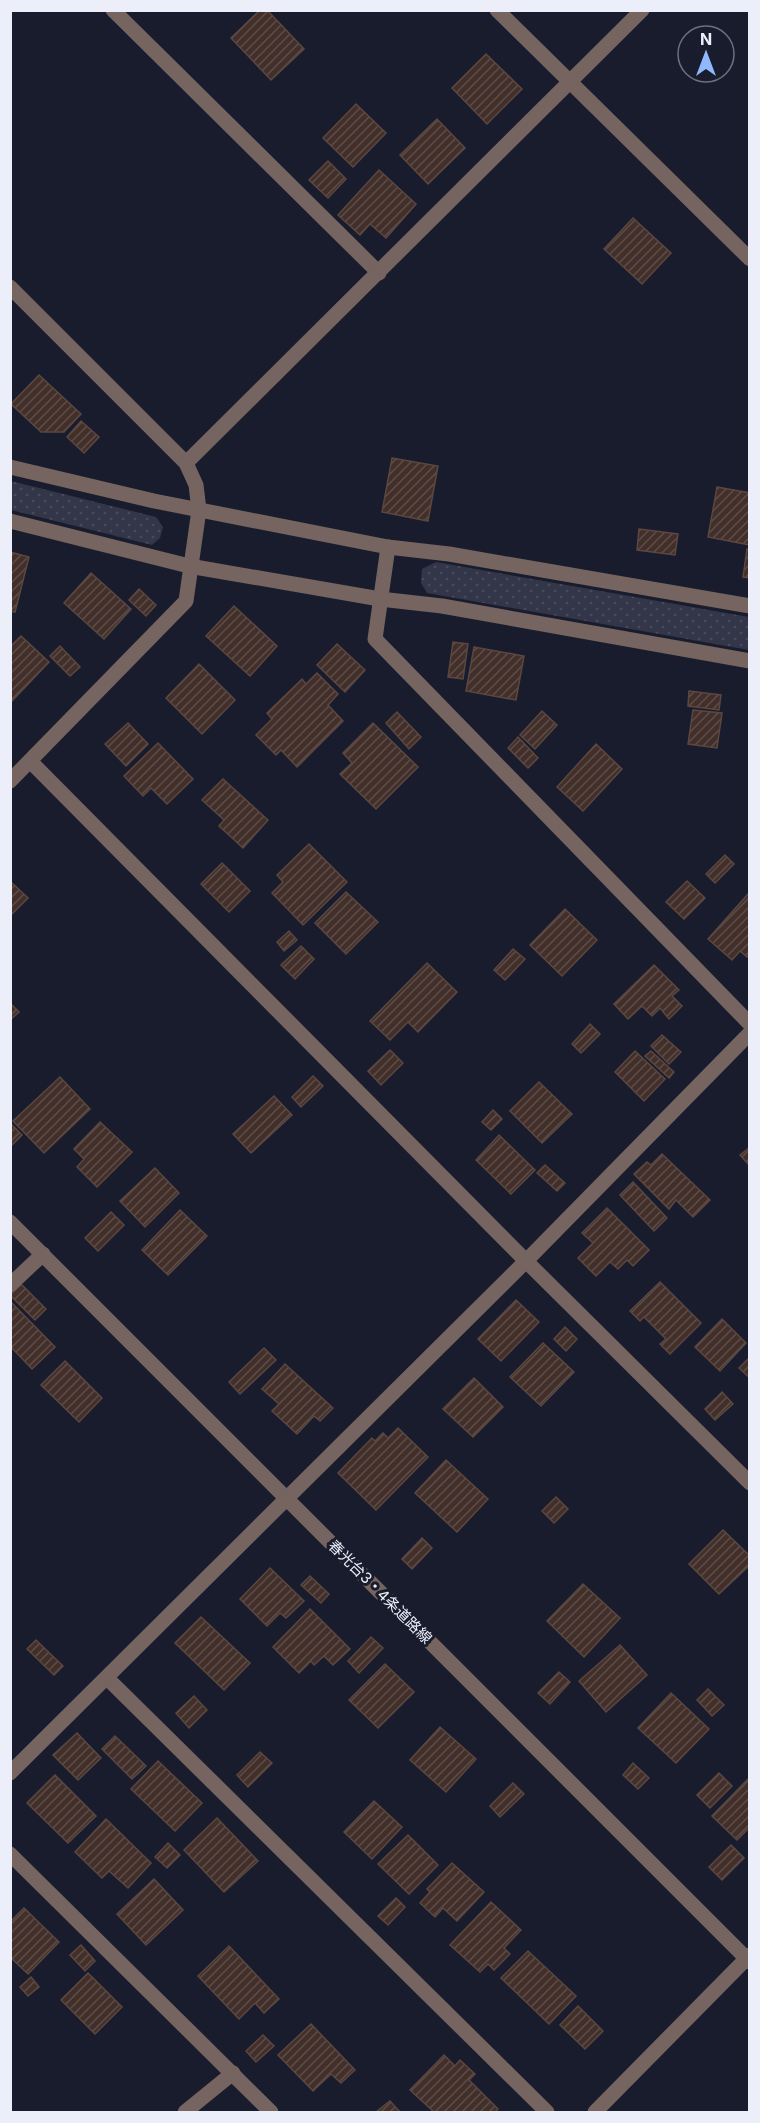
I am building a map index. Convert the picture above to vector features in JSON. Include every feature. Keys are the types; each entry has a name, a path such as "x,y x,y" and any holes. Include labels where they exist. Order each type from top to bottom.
{"street":[{"path":"113,10 379,273"},
{"path":"497,10 750,259"},
{"path":"186,463 642,10"},
{"path":"10,287 186,463 196,485 199,510 189,566 186,602 10,781"},
{"path":"10,467 154,501 388,547 449,555 750,606"},
{"path":"10,521 189,566 380,599 441,606 750,661"},
{"path":"388,547 375,639 750,1024"},
{"path":"30,761 526,1261 750,1483"},
{"path":"10,1773 526,1261 750,1033"},
{"name":"春光台3・4条道路線","path":"10,1222 748,1959"},
{"path":"10,1285 43,1254"},
{"path":"107,1678 547,2112"},
{"path":"10,1854 271,2112"},
{"path":"595,2112 748,1959"},
{"path":"185,2112 232,2073"}],"shaded area":[{"path":"11,481 156,517 163,527 160,538 152,545 11,510"},
{"path":"436,562 749,617 749,650 427,593 421,583 422,569"}],"building":[{"path":"260,10 267,10 304,49 271,80 231,38"},
{"path":"486,54 522,89 487,124 452,88"},
{"path":"356,104 386,133 353,167 323,138"},
{"path":"437,119 465,148 428,184 400,155"},
{"path":"328,161 346,179 328,198 309,180"},
{"path":"379,170 416,204 386,238 370,224 360,235 338,215"},
{"path":"633,218 671,253 642,284 604,249"},
{"path":"39,375 81,414 64,432 41,432 11,404"},
{"path":"81,421 99,437 84,453 67,437"},
{"path":"392,458 438,466 428,521 382,512"},
{"path":"717,487 750,493 750,545 708,537"},
{"path":"639,529 678,534 675,555 637,550"},
{"path":"747,549 750,550 750,578 743,577"},
{"path":"10,552 29,557 15,612 10,611"},
{"path":"91,573 131,609 104,639 64,603"},
{"path":"139,589 156,605 146,616 129,600"},
{"path":"234,606 277,646 250,676 206,636"},
{"path":"21,636 49,662 10,703 10,647"},
{"path":"453,642 468,644 463,679 448,677"},
{"path":"337,644 365,670 345,692 317,665"},
{"path":"60,646 80,667 70,676 50,656"},
{"path":"474,647 524,656 516,700 466,691"},
{"path":"199,664 235,700 202,734 166,698"},
{"path":"317,673 338,694 328,705 343,721 297,767 281,750 276,755 256,735 272,719 267,713 302,679 306,684"},
{"path":"689,691 721,695 719,710 688,706"},
{"path":"693,710 722,713 717,748 688,744"},
{"path":"542,711 557,725 535,749 520,735"},
{"path":"397,712 421,737 409,749 386,723"},
{"path":"128,723 148,744 126,766 105,744"},
{"path":"373,723 418,767 376,809 340,774 352,763 343,753"},
{"path":"518,737 538,758 528,768 508,748"},
{"path":"158,743 193,779 167,804 151,788 143,796 124,776"},
{"path":"596,744 622,769 583,811 557,787"},
{"path":"223,779 268,820 243,848 219,826 224,820 202,800"},
{"path":"309,844 347,882 303,925 272,893 283,882 277,875"},
{"path":"725,855 734,864 715,883 706,874"},
{"path":"222,863 250,891 229,912 201,884"},
{"path":"10,881 28,898 10,916"},
{"path":"687,881 705,898 684,919 666,902"},
{"path":"346,892 378,922 346,954 315,923"},
{"path":"749,893 750,955 747,957 740,951 732,960 708,939"},
{"path":"565,909 597,940 562,976 530,945"},
{"path":"289,931 297,940 284,951 277,942"},
{"path":"301,946 314,959 295,979 281,965"},
{"path":"513,949 525,959 505,980 494,970"},
{"path":"427,963 457,992 418,1032 408,1022 390,1040 370,1021"},
{"path":"654,965 679,990 672,996 682,1006 669,1019 660,1008 652,1016 642,1006 628,1019 614,1004"},
{"path":"10,1003 19,1012 10,1020"},
{"path":"590,1024 600,1034 581,1053 572,1044"},
{"path":"662,1035 681,1052 669,1064 651,1046"},
{"path":"390,1050 403,1063 381,1085 368,1071"},
{"path":"635,1051 665,1079 644,1101 615,1072"},
{"path":"651,1051 674,1072 669,1078 645,1056"},
{"path":"313,1076 323,1086 301,1107 292,1097"},
{"path":"60,1077 90,1109 44,1153 13,1121"},
{"path":"539,1082 572,1114 542,1143 510,1111"},
{"path":"274,1096 292,1115 251,1153 233,1134"},
{"path":"493,1110 502,1119 491,1130 482,1122"},
{"path":"100,1122 132,1152 97,1187 77,1167 84,1159 74,1149"},
{"path":"10,1125 22,1135 10,1147"},
{"path":"499,1135 535,1170 511,1194 476,1160"},
{"path":"750,1147 750,1166 740,1155"},
{"path":"662,1154 710,1200 693,1217 676,1200 669,1209 634,1174 647,1162 651,1165"},
{"path":"545,1165 565,1183 557,1191 537,1173"},
{"path":"155,1168 179,1193 145,1227 120,1201"},
{"path":"633,1182 667,1218 654,1231 620,1195"},
{"path":"607,1208 649,1250 633,1266 627,1260 618,1269 610,1262 596,1276 578,1258 593,1243 582,1233"},
{"path":"180,1210 207,1236 168,1275 142,1250"},
{"path":"111,1212 124,1225 98,1251 85,1238"},
{"path":"660,1282 701,1323 670,1354 660,1344 666,1339 644,1317 640,1321 630,1311"},
{"path":"21,1284 46,1309 35,1320 10,1295"},
{"path":"516,1300 539,1322 501,1361 478,1339"},
{"path":"10,1301 55,1347 32,1369 10,1346"},
{"path":"722,1319 746,1343 720,1371 695,1347"},
{"path":"565,1327 577,1339 566,1351 554,1339"},
{"path":"543,1343 574,1372 541,1406 510,1377"},
{"path":"264,1348 276,1360 240,1394 229,1382"},
{"path":"750,1357 750,1378 739,1368"},
{"path":"65,1361 102,1398 79,1422 41,1385"},
{"path":"285,1364 333,1408 320,1421 314,1416 297,1434 272,1411 279,1404 262,1389"},
{"path":"474,1378 503,1407 473,1437 443,1409"},
{"path":"722,1392 733,1404 715,1420 705,1409"},
{"path":"398,1428 428,1457 376,1510 338,1473 372,1438 375,1441 383,1433 388,1438"},
{"path":"446,1460 488,1499 457,1532 415,1493"},
{"path":"556,1497 568,1509 554,1523 542,1511"},
{"path":"723,1530 750,1556 750,1565 719,1594 689,1564"},
{"path":"422,1538 432,1548 412,1569 402,1559"},
{"path":"270,1568 304,1601 286,1618 280,1613 267,1626 240,1599"},
{"path":"310,1576 329,1594 321,1603 301,1585"},
{"path":"583,1584 620,1618 584,1657 547,1621"},
{"path":"310,1609 350,1649 333,1665 324,1656 314,1665 311,1661 299,1673 273,1647"},
{"path":"201,1617 250,1663 224,1690 175,1643"},
{"path":"371,1637 383,1648 359,1673 348,1661"},
{"path":"36,1640 63,1666 54,1675 27,1649"},
{"path":"620,1645 647,1675 606,1712 579,1681"},
{"path":"385,1664 414,1692 378,1728 349,1700"},
{"path":"559,1672 570,1682 550,1704 538,1693"},
{"path":"708,1689 724,1705 712,1716 697,1700"},
{"path":"671,1693 709,1729 676,1763 638,1728"},
{"path":"194,1696 207,1710 189,1728 176,1713"},
{"path":"440,1727 476,1759 446,1792 410,1760"},
{"path":"77,1733 101,1758 78,1780 53,1755"},
{"path":"115,1736 146,1766 132,1779 102,1749"},
{"path":"260,1752 272,1763 248,1787 237,1775"},
{"path":"158,1761 202,1803 175,1831 131,1789"},
{"path":"633,1763 649,1778 638,1789 623,1775"},
{"path":"719,1773 732,1786 710,1808 697,1795"},
{"path":"55,1775 96,1816 68,1843 27,1803"},
{"path":"750,1777 750,1827 737,1840 712,1816"},
{"path":"513,1783 524,1794 500,1817 490,1806"},
{"path":"374,1801 402,1827 372,1859 344,1832"},
{"path":"217,1818 258,1861 224,1892 184,1850"},
{"path":"106,1819 151,1863 128,1888 109,1871 102,1878 75,1852"},
{"path":"408,1835 438,1865 409,1894 378,1864"},
{"path":"168,1843 180,1855 167,1868 155,1857"},
{"path":"731,1845 744,1858 722,1880 709,1867"},
{"path":"452,1863 484,1892 457,1921 443,1908 435,1917 420,1903 430,1892 427,1889"},
{"path":"154,1879 183,1910 146,1945 117,1914"},
{"path":"396,1898 405,1907 388,1925 378,1916"},
{"path":"491,1902 521,1930 504,1948 510,1954 494,1970 488,1964 480,1972 450,1945"},
{"path":"24,1908 59,1942 28,1974 10,1957 10,1922"},
{"path":"81,1945 95,1961 85,1971 70,1955"},
{"path":"229,1946 279,1999 264,2013 255,2003 239,2019 198,1976"},
{"path":"528,1951 576,1996 549,2024 501,1978"},
{"path":"88,1973 122,2007 95,2034 61,2000"},
{"path":"31,1977 39,1987 28,1996 20,1987"},
{"path":"578,2006 603,2031 585,2049 560,2025"},
{"path":"311,2024 355,2070 341,2083 331,2074 313,2091 278,2055"},
{"path":"263,2035 274,2046 256,2062 246,2051"},
{"path":"444,2055 455,2066 460,2060 475,2074 469,2080 498,2109 495,2112 434,2112 410,2090"},
{"path":"390,2101 400,2112 376,2112"}]}
